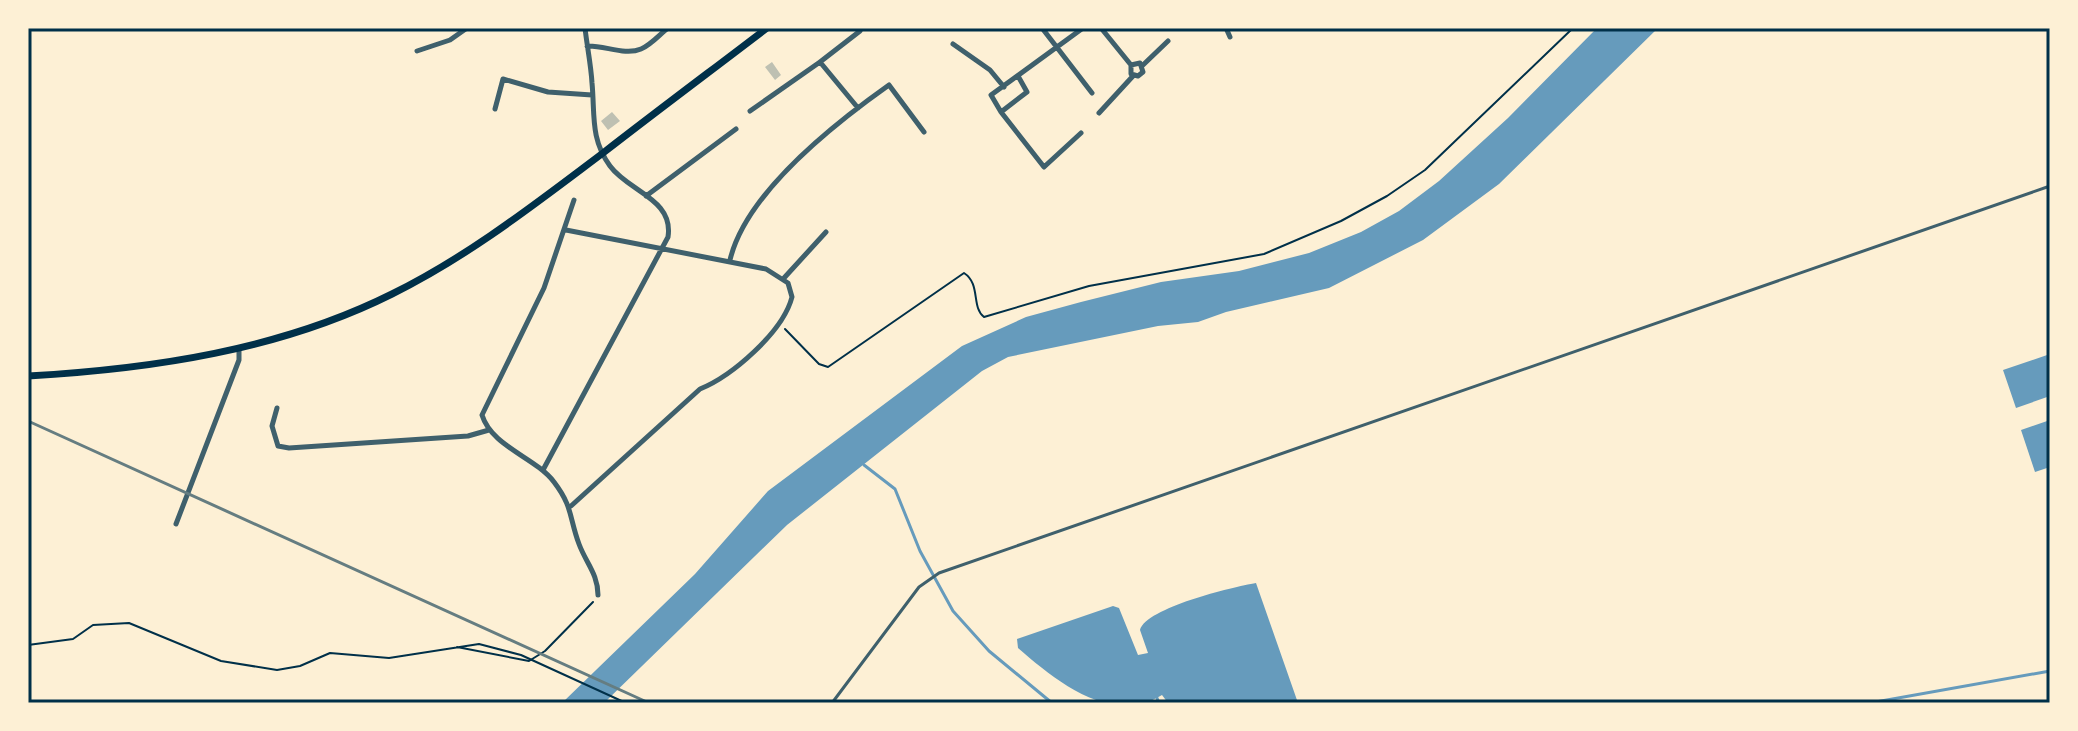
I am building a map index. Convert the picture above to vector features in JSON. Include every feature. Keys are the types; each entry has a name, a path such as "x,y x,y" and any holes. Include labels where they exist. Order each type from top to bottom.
{"main road":[{"path":"28,376 165,363 239,348 352,312 420,280 515,220 767,28"}],"street":[{"path":"417,51 450,40 467,28"},
{"path":"543,470 668,237 669,218 611,167 592,127 585,28"},
{"path":"587,46 602,45 628,51 641,49 668,28"},
{"path":"1042,28 1092,93"},
{"path":"1081,133 1044,167 991,95 1083,28"},
{"path":"1101,28 1131,65 1134,76"},
{"path":"1226,28 1230,37"},
{"path":"750,111 860,31"},
{"path":"1099,113 1134,76 1142,74 1143,65 1168,41"},
{"path":"953,44 990,70 1004,87"},
{"path":"820,62 858,108"},
{"path":"1131,65 1136,62 1143,65"},
{"path":"1001,112 1027,92 1018,76"},
{"path":"495,109 503,79 548,92 592,95"},
{"path":"730,260 740,230 797,159 889,85 924,132"},
{"path":"646,196 736,129"},
{"path":"574,200 566,230 530,319 483,410 489,430 543,470 571,506 578,542 597,579 598,595"},
{"path":"566,230 662,246 766,269 784,278 792,297 778,323 737,368 725,379 700,389 571,506"},
{"path":"784,278 826,232"},
{"path":"176,524 194,485 239,360 239,348"},
{"path":"277,408 272,426 274,440 278,446 289,448 468,436 489,430"}],"lane":[{"path":"832,703 919,587 939,573 2050,186"}],"path":[{"path":"778,323 819,364 828,367 964,273 973,282 978,312 984,317 1089,286 1264,254 1341,221 1405,185 1490,111 1573,28"},
{"path":"456,647 520,661 532,660 563,635 598,595"},
{"path":"28,645 73,639 93,625 129,623 221,661 277,670 300,666 330,653 389,658 479,644 521,655 626,703"}],"water":[{"path":"1597,28 1658,28 1499,184 1423,240 1329,288 1226,312 1198,322 1158,326 1008,357 982,371 787,525 604,703 562,703 695,574 768,491 962,346 1026,317 1161,282 1239,271 1309,253 1361,232 1399,211 1439,181 1508,118"},
{"path":"2050,354 2050,396 2016,408 2003,370"},
{"path":"2050,420 2050,467 2035,472 2021,430"},
{"path":"1256,583 1298,703 1168,703 1162,695 1143,703 1123,705 1104,702 1067,686 1018,648 1017,639 1113,606 1119,608 1138,655 1148,653 1140,630 1157,614 1191,600"}],"building":[{"path":"772,62 781,75 775,80 765,67"},
{"path":"612,112 620,121 608,130 601,121"}],"waterway":[{"path":"864,465 895,489 920,551 953,611 989,651 1052,703"},
{"path":"1870,703 2050,671"},
{"path":"1157,698 1159,703"}],"railway":[{"path":"28,421 649,703"}]}
